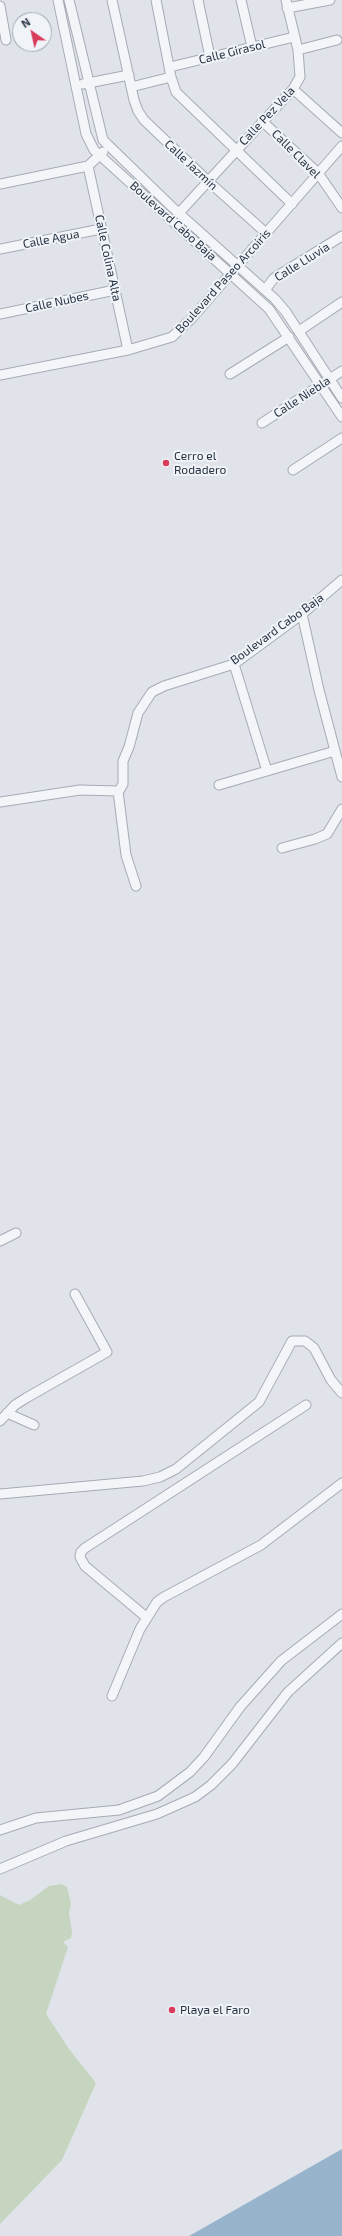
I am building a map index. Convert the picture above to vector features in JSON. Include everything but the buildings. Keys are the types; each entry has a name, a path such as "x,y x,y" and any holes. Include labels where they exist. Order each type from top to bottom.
{"street":[{"name":"Boulevard Cabo Baja","path":"58,0 78,85 86,134 90,143 100,155 164,214 234,270 265,290 283,308 342,398"},
{"name":"Boulevard Cabo Baja","path":"69,0 100,134 108,146 176,210 269,309 342,417"},
{"name":"Calle Jazmín","path":"112,0 136,106 144,120 208,181 266,233"},
{"path":"156,0 171,77 176,92 292,204"},
{"path":"198,0 210,58"},
{"path":"241,0 252,47"},
{"path":"286,4 330,0"},
{"name":"Calle Pez Vela","path":"164,214 176,210 208,181 235,150 293,89 300,77 298,50 286,4"},
{"path":"0,6 6,40"},
{"name":"Calle Girasol","path":"170,67 294,37"},
{"path":"298,50 337,40"},
{"path":"78,85 129,75"},
{"path":"131,87 171,77"},
{"path":"293,89 342,133"},
{"name":"Calle Clavel","path":"262,121 318,173 342,208"},
{"path":"0,184 88,166 108,146"},
{"name":"Boulevard Paseo Arcoiris","path":"0,375 128,350 172,337 192,318 342,146"},
{"name":"Calle Colina Alta","path":"88,166 128,350"},
{"name":"Calle Agua","path":"0,249 101,229"},
{"name":"Calle Lluvia","path":"265,290 274,278 342,236"},
{"name":"Calle Nubes","path":"0,314 115,290"},
{"path":"299,331 342,302"},
{"path":"230,374 289,337"},
{"name":"Calle Niebla","path":"262,423 342,371"},
{"path":"293,470 342,438"},
{"name":"Boulevard Cabo Baja","path":"118,791 122,788 123,760 129,747 138,713 152,692 164,686 234,664 302,614 342,580"},
{"path":"302,614 318,690 342,777"},
{"path":"234,664 267,771"},
{"path":"219,785 335,751"},
{"path":"0,802 80,790 118,791 126,855 136,886"},
{"path":"282,848 315,839 327,834 342,809"},
{"path":"0,1242 16,1233"},
{"path":"0,1421 7,1413 26,1398 107,1352 75,1294"},
{"path":"0,1494 143,1481 160,1477 176,1469 259,1402 292,1340 305,1341 314,1348 330,1380 342,1393"},
{"path":"146,1617 85,1566 82,1562 81,1552 92,1543 306,1405"},
{"path":"7,1413 34,1425"},
{"path":"112,1696 146,1617 164,1596 260,1545 342,1482"},
{"path":"0,1830 14,1824 42,1817 119,1810 158,1796 190,1772 204,1757 240,1707 281,1661 342,1614"},
{"path":"0,1869 66,1841 157,1814 177,1806 200,1793 211,1785 232,1764 288,1692 342,1643"}],"green space":[{"path":"62,1884 67,1887 71,1904 69,1913 72,1932 71,1938 63,1942 68,1947 46,2014 69,2049 96,2083 62,2160 0,2224 0,1895 19,1905 30,1900 49,1886"}],"water":[{"path":"342,2149 342,2236 189,2236"}],"place":[{"name":"Cerro el Rodadero","path":"166,463"},
{"name":"Playa el Faro","path":"172,2010"}]}
